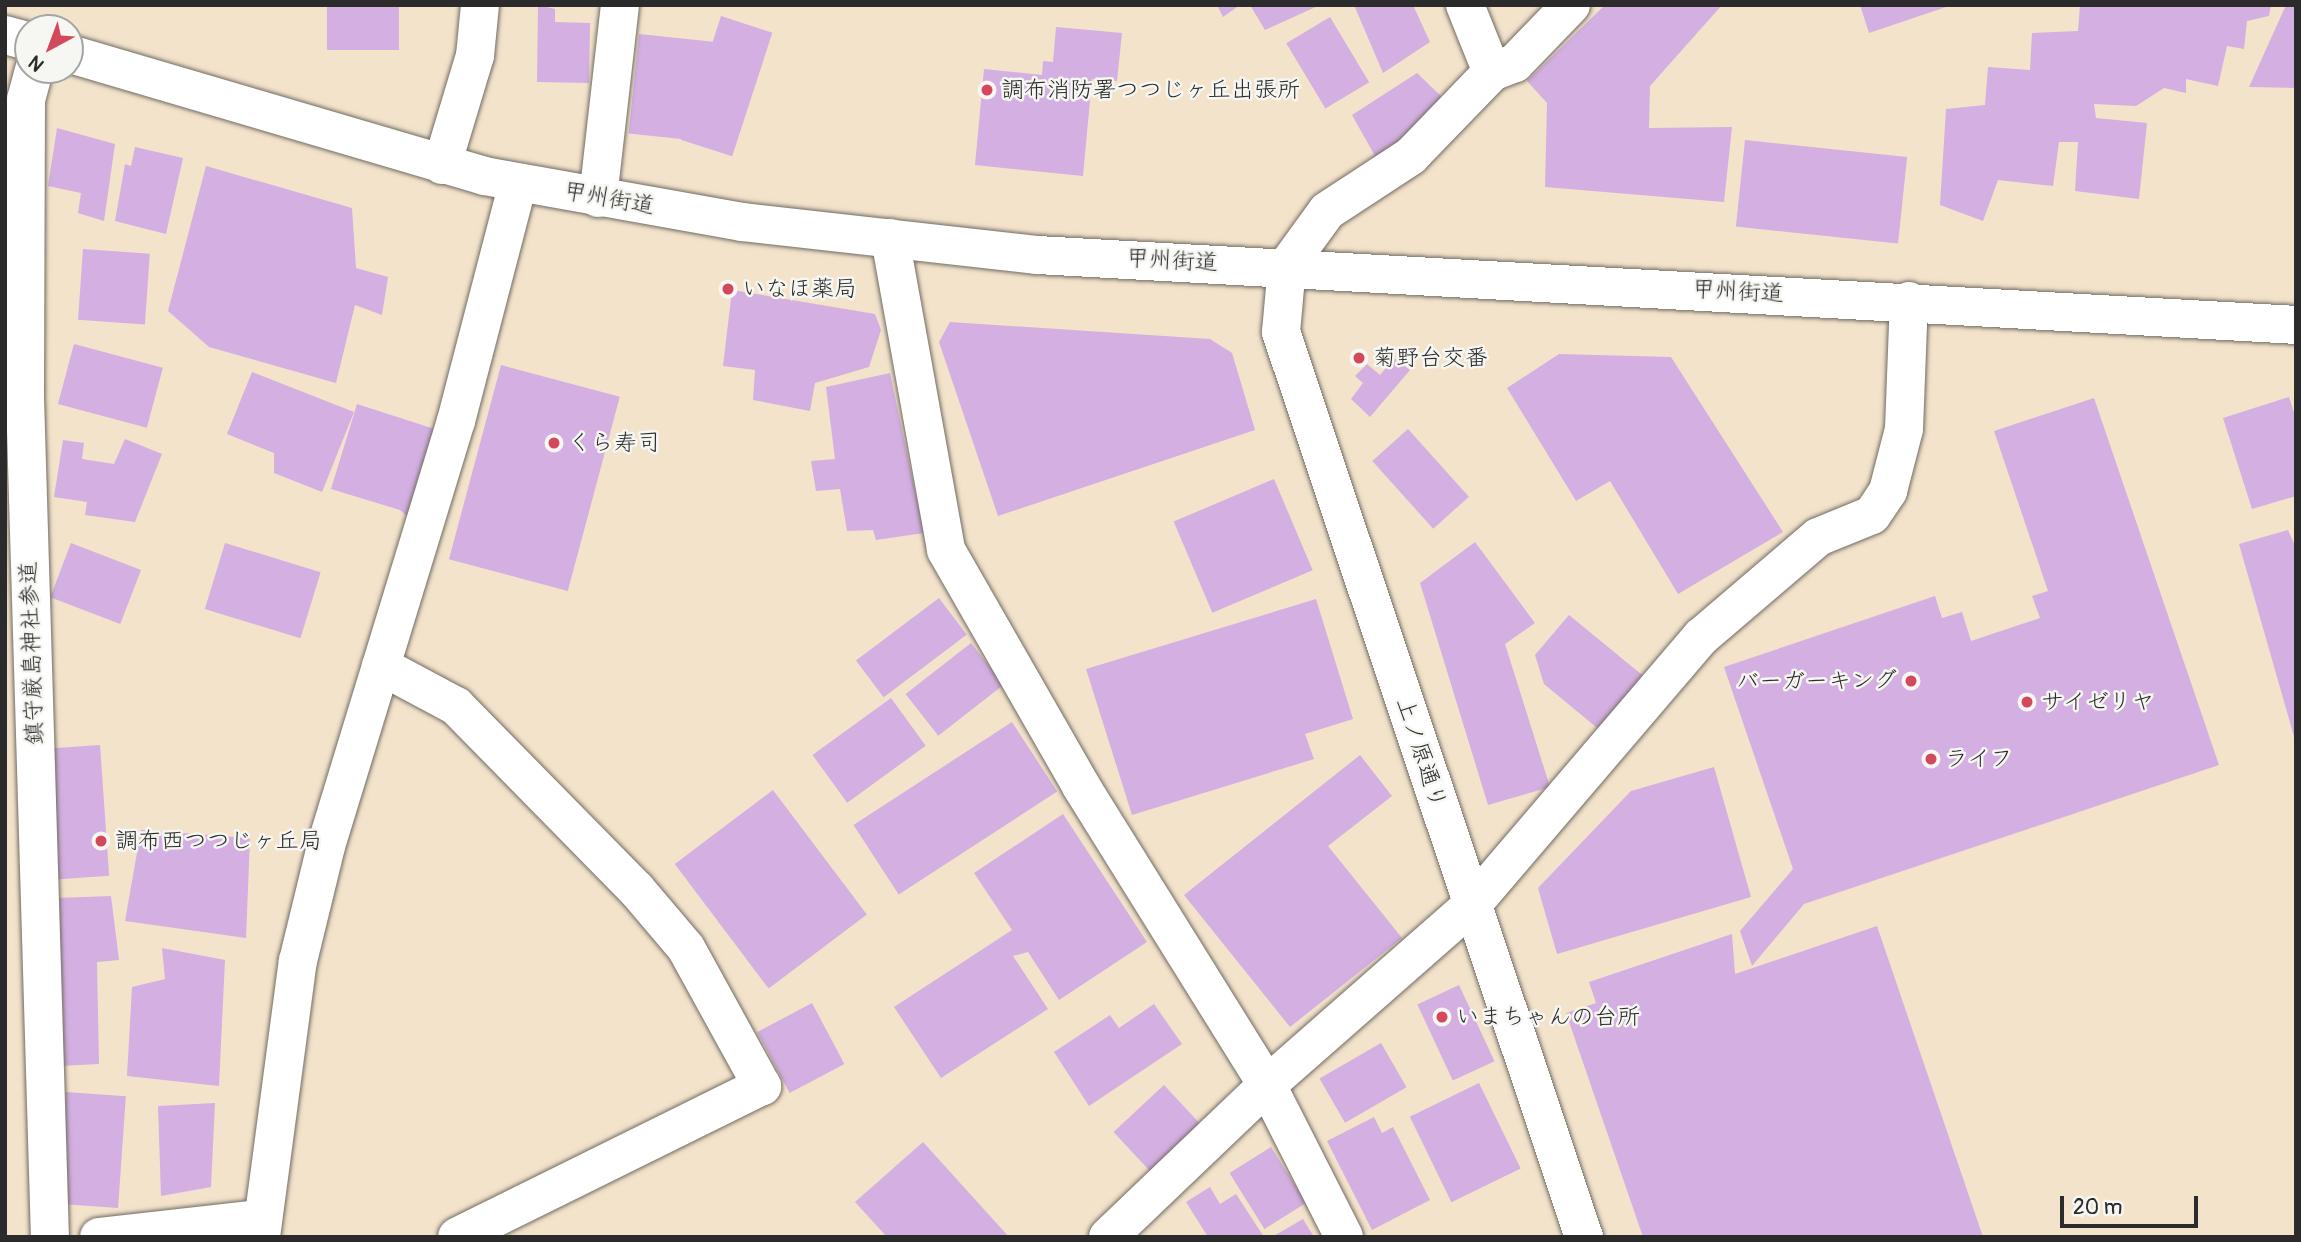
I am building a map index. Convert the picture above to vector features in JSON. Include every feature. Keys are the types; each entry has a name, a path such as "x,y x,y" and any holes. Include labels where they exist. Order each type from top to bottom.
{"main road":[{"path":"442,165 475,55 480,5"},
{"path":"598,198 620,5"},
{"path":"1465,5 1492,72"},
{"path":"1287,266 1327,211 1411,156 1492,72 1515,63 1571,5"},
{"name":"甲州街道","path":"84,58 442,165 518,183 598,198 890,238 1037,255 1287,266 2296,325"},
{"name":"鎮守厳島神社参道","path":"30,84 26,99 25,397 50,1237"},
{"path":"99,1237 260,1228 298,961 381,666 456,421 518,183"},
{"path":"890,238 946,550 1081,786 1267,1085 1345,1237"},
{"name":"上ノ原通り","path":"1287,266 1281,332 1584,1237"},
{"path":"1108,1237 1267,1085 1472,905 1661,676 1701,637 1818,537 1872,515 1888,491 1904,429 1909,301"},
{"path":"381,666 456,706 636,890 686,948 762,1086 457,1237"}],"building":[{"path":"327,5 399,5 399,50 327,50"},
{"path":"538,5 555,9 555,22 590,23 589,83 537,82"},
{"path":"1217,5 1240,5 1223,17"},
{"path":"1250,5 1320,5 1265,30"},
{"path":"1354,5 1413,5 1430,42 1383,73"},
{"path":"1605,5 1722,5 1650,86 1649,128 1732,127 1724,202 1545,187 1547,103 1527,81"},
{"path":"1860,5 1949,5 1949,6 1869,33"},
{"path":"2080,5 2271,5 2269,16 2247,21 2244,49 2227,46 2218,86 2186,79 2186,93 2164,88 2136,106 2094,104 2096,118 2147,123 2139,199 2075,191 2078,142 2059,142 2053,186 1998,180 1983,221 1940,205 1946,109 1985,105 1988,67 2030,70 2032,33 2078,31"},
{"path":"2286,5 2296,5 2296,88 2249,87"},
{"path":"721,16 772,33 732,156 681,140"},
{"path":"1330,17 1369,82 1325,108 1286,43"},
{"path":"1056,27 1122,33 1117,81 1092,79 1083,176 975,165 984,69 1042,75 1043,61 1053,62"},
{"path":"639,34 716,42 705,142 629,133"},
{"path":"1417,73 1445,100 1379,163 1352,115"},
{"path":"57,128 115,144 104,221 78,213 81,193 48,186"},
{"path":"1745,140 1907,157 1898,244 1736,227"},
{"path":"135,147 183,158 166,234 115,221 125,164 131,166"},
{"path":"206,166 352,208 356,268 388,277 382,315 355,305 336,383 209,347 168,311"},
{"path":"83,249 150,254 145,325 78,320"},
{"path":"732,290 875,314 881,330 869,367 815,383 810,411 753,400 755,370 723,366"},
{"path":"950,322 1210,339 1232,353 1255,430 998,516 939,342"},
{"path":"74,344 163,368 147,428 58,404"},
{"path":"1559,354 1671,357 1783,532 1678,594 1610,481 1576,501 1507,388"},
{"path":"1394,358 1410,370 1370,417 1351,399 1363,383 1355,376 1367,364 1380,375"},
{"path":"501,365 620,397 568,591 449,559"},
{"path":"252,372 354,412 322,492 274,473 274,453 227,434"},
{"path":"890,373 924,533 876,540 873,530 847,531 840,489 816,491 811,461 835,459 826,387"},
{"path":"2289,397 2296,419 2296,496 2252,509 2223,418"},
{"path":"2094,398 2219,765 1804,904 1752,966 1740,931 1793,869 1724,667 1935,596 1942,618 1962,612 1971,641 2040,618 2032,596 2048,591 1994,431"},
{"path":"357,404 444,432 416,524 400,510 331,489"},
{"path":"1408,429 1469,497 1433,529 1372,461"},
{"path":"125,439 162,454 135,522 85,515 87,502 54,497 63,440 84,443 82,459 114,464"},
{"path":"1274,479 1313,570 1212,613 1174,522"},
{"path":"2288,530 2296,548 2295,740 2239,544"},
{"path":"1475,542 1535,623 1505,644 1550,787 1488,805 1420,583"},
{"path":"71,543 141,570 120,624 50,597"},
{"path":"225,543 321,572 300,638 205,609"},
{"path":"939,598 967,635 884,697 856,661"},
{"path":"1316,599 1353,719 1305,734 1314,759 1132,815 1086,669"},
{"path":"1569,615 1647,679 1602,732 1544,684 1535,655"},
{"path":"971,643 1004,685 938,736 906,694"},
{"path":"891,698 926,746 847,803 813,755"},
{"path":"1012,722 1057,792 899,895 853,825"},
{"path":"100,745 109,876 55,879 46,749"},
{"path":"1360,755 1392,796 1328,846 1402,938 1290,1027 1184,895"},
{"path":"1714,767 1751,897 1557,954 1538,888 1631,791"},
{"path":"773,790 867,915 769,989 675,864"},
{"path":"1063,814 1147,942 1059,1000 1028,952 1013,956 1048,1009 941,1078 894,1007 1012,930 974,873"},
{"path":"141,830 250,838 246,938 125,921"},
{"path":"111,896 119,960 97,962 99,1064 59,1066 55,898"},
{"path":"1877,926 1983,1237 1643,1237 1566,1013 1596,1003 1589,982 1732,934 1735,974"},
{"path":"162,948 225,960 219,1086 127,1076 132,987 165,979"},
{"path":"1459,985 1494,1061 1453,1081 1417,1004"},
{"path":"812,1003 844,1064 790,1093 757,1032"},
{"path":"1154,1004 1182,1044 1089,1106 1054,1052 1110,1015 1119,1028"},
{"path":"1381,1043 1406,1087 1345,1123 1320,1078"},
{"path":"1479,1083 1521,1168 1451,1202 1410,1117"},
{"path":"1164,1085 1204,1128 1154,1175 1114,1132"},
{"path":"66,1092 126,1096 118,1208 58,1204"},
{"path":"215,1103 211,1187 161,1196 158,1106"},
{"path":"1374,1117 1382,1133 1393,1127 1430,1200 1372,1230 1327,1141"},
{"path":"923,1142 1009,1237 887,1237 855,1202"},
{"path":"1271,1147 1306,1203 1264,1229 1229,1173"},
{"path":"1210,1187 1220,1204 1236,1194 1264,1237 1208,1237 1186,1202"},
{"path":"1303,1219 1314,1237 1272,1237"}],"place":[{"name":"調布消防署つつじヶ丘出張所","path":"987,90"},
{"name":"いなほ薬局","path":"728,289"},
{"name":"菊野台交番","path":"1359,358"},
{"name":"くら寿司","path":"554,443"},
{"name":"バーガーキング","path":"1911,681"},
{"name":"サイゼリヤ","path":"2027,702"},
{"name":"ライフ","path":"1931,759"},
{"name":"調布西つつじヶ丘局","path":"101,841"},
{"name":"いまちゃんの台所","path":"1442,1017"}]}
